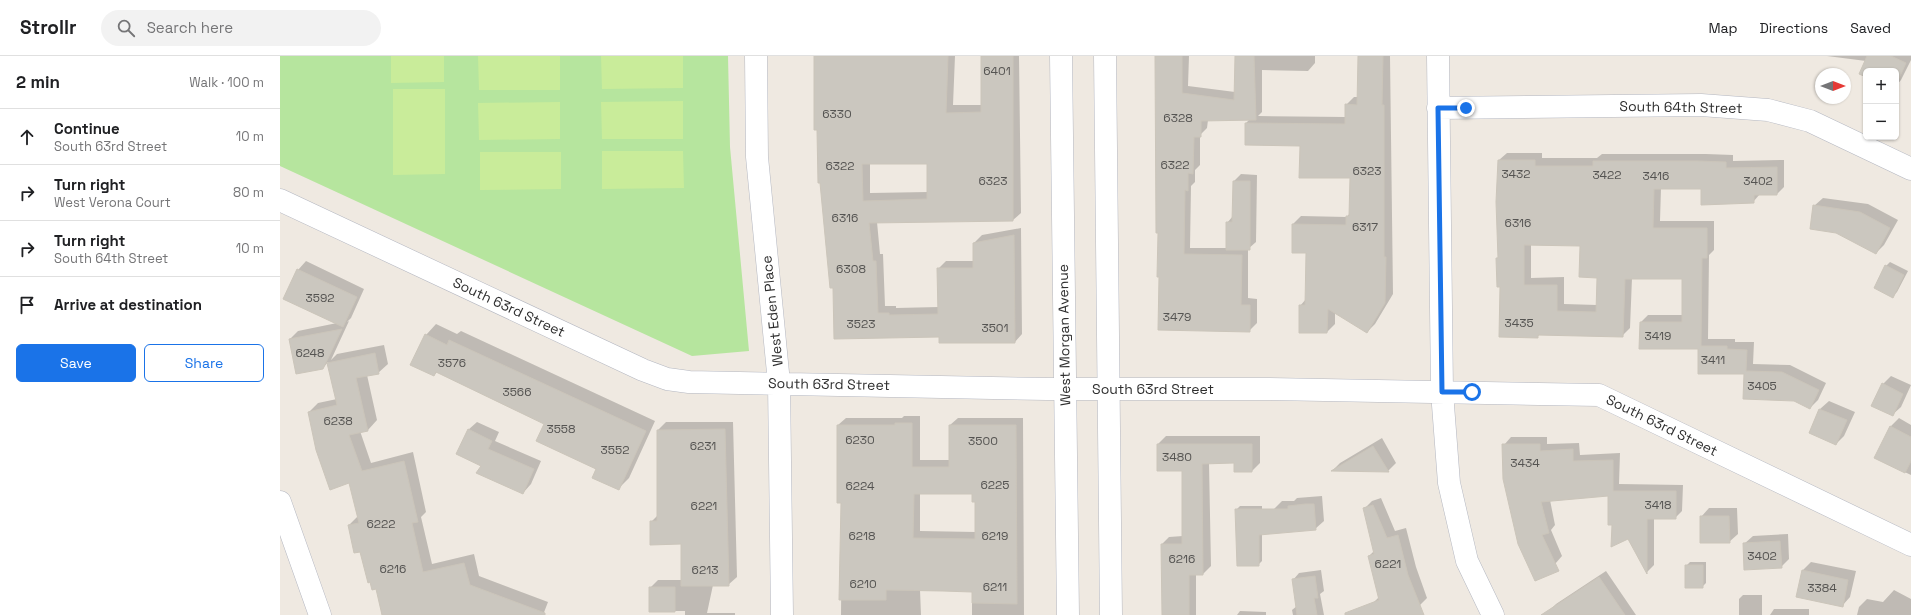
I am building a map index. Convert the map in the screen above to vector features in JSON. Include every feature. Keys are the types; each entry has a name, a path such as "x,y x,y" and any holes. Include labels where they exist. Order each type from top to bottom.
{"street":[{"name":"West Eden Place","path":"756,56 757,157 779,383 782,615"},
{"name":"West Morgan Avenue","path":"1061,56 1068,615"},
{"path":"1105,56 1111,615"},
{"path":"1438,56 1442,392 1449,482 1467,561 1494,615"},
{"name":"South 64th Street","path":"1438,108 1701,106 1768,110 1810,121 1911,169"},
{"name":"South 63rd Street","path":"280,200 643,370 667,379 689,382 1065,389 1270,388 1599,395 1911,545"},
{"path":"280,502 320,615"}],"green space":[{"path":"280,56 728,56 730,147 749,351 692,356 280,166"},
{"path":"391,56 444,56 444,82 391,83"},
{"path":"478,56 560,56 560,90 479,90"},
{"path":"601,56 683,56 683,88 602,89"},
{"path":"393,89 445,89 445,174 393,175"},
{"path":"683,101 683,139 602,139 601,102"},
{"path":"560,102 560,139 479,140 478,103"},
{"path":"602,151 683,151 684,188 602,189"},
{"path":"480,152 561,152 561,189 480,190"}],"building":[{"path":"814,56 948,56 946,113 981,112 981,56 1013,56 1013,221 869,223 873,261 876,261 878,313 889,313 889,315 938,314 937,268 973,268 973,243 1014,235 1015,343 939,343 939,337 834,339 833,288 830,288 820,183 818,183 817,130 814,130","holes":["862,164 927,164 927,199 863,201"]},
{"path":"1155,56 1182,56 1182,93 1234,100 1235,56 1254,56 1256,120 1201,121 1201,137 1194,137 1193,174 1188,173 1188,191 1185,190 1184,254 1242,255 1241,305 1250,305 1250,332 1158,330 1159,277 1157,277 1158,233 1156,233"},
{"path":"1358,56 1383,56 1382,105 1384,105 1384,257 1386,257 1385,303 1367,333 1328,309 1327,333 1299,333 1299,305 1305,305 1306,253 1292,253 1292,224 1346,225 1346,216 1349,216 1350,178 1299,178 1300,146 1245,145 1245,123 1345,124 1345,104 1357,105"},
{"path":"1867,56 1891,56 1906,63 1899,78 1899,68 1863,68 1863,76 1859,74"},
{"path":"1498,160 1535,160 1535,166 1593,166 1593,161 1698,161 1726,162 1726,168 1777,167 1777,195 1754,195 1754,203 1701,205 1701,189 1654,189 1653,228 1707,228 1707,258 1702,258 1701,346 1727,346 1727,349 1747,350 1746,371 1782,372 1819,390 1810,409 1794,401 1743,399 1744,374 1698,374 1698,349 1639,349 1640,322 1682,322 1682,279 1625,279 1623,337 1538,335 1538,338 1499,337 1500,287 1497,287 1496,258 1498,258 1496,202","holes":["1524,245 1580,246 1579,277 1597,278 1596,312 1557,311 1557,285 1524,285"]},
{"path":"1233,181 1250,181 1250,250 1226,250 1226,222 1232,222"},
{"path":"1813,205 1860,212 1890,228 1876,254 1836,233 1810,229"},
{"path":"1885,265 1904,275 1893,298 1874,288"},
{"path":"297,269 357,297 343,327 283,299"},
{"path":"342,329 323,369 296,374 289,339"},
{"path":"425,334 447,345 449,340 646,431 619,490 592,478 596,469 536,441 544,424 436,372 434,376 410,365"},
{"path":"375,353 379,374 356,378 368,431 349,435 362,471 404,461 418,522 412,523 423,572 464,563 470,585 545,613 545,615 382,615 376,589 372,590 370,582 368,583 360,552 354,553 348,525 359,523 349,483 330,490 316,450 308,412 337,405 327,363"},
{"path":"1882,383 1903,394 1893,416 1871,406"},
{"path":"1819,409 1847,420 1836,445 1809,433"},
{"path":"895,423 912,423 912,467 949,467 949,425 1016,425 1017,604 972,603 972,592 943,591 886,590 886,600 839,600 841,503 837,503 837,425 895,425","holes":["914,494 972,494 972,502 975,502 975,539 913,538"]},
{"path":"1890,426 1911,437 1911,461 1905,473 1874,458"},
{"path":"468,429 492,441 488,449 534,469 523,494 476,473 481,466 456,454"},
{"path":"725,429 729,586 681,586 681,544 650,545 650,521 657,521 657,430"},
{"path":"1157,444 1252,444 1252,472 1234,472 1234,463 1202,464 1203,575 1189,575 1189,615 1162,615 1161,544 1182,544 1182,471 1157,471"},
{"path":"1502,444 1540,444 1540,451 1573,449 1573,461 1613,460 1613,491 1676,491 1676,519 1647,519 1647,574 1628,539 1611,547 1612,525 1608,525 1608,496 1541,502 1549,533 1542,535 1559,571 1535,581 1518,544 1503,479"},
{"path":"1373,446 1389,472 1331,471"},
{"path":"1314,504 1316,530 1259,535 1259,566 1237,566 1235,509 1288,509 1288,506"},
{"path":"1373,505 1387,538 1398,535 1408,575 1424,615 1345,615 1345,613 1379,600 1368,556 1374,554 1363,508"},
{"path":"1700,516 1729,516 1730,543 1700,543"},
{"path":"1780,541 1782,568 1744,570 1743,543"},
{"path":"1685,565 1703,565 1703,588 1685,588"},
{"path":"1802,570 1848,580 1843,607 1796,597"},
{"path":"1315,576 1318,598 1314,598 1317,615 1297,615 1292,579"},
{"path":"1599,577 1625,615 1541,615"},
{"path":"649,587 675,587 675,612 649,612"}],"route":[{"path":"1466,108 1438,108 1442,392 1472,392"}]}
